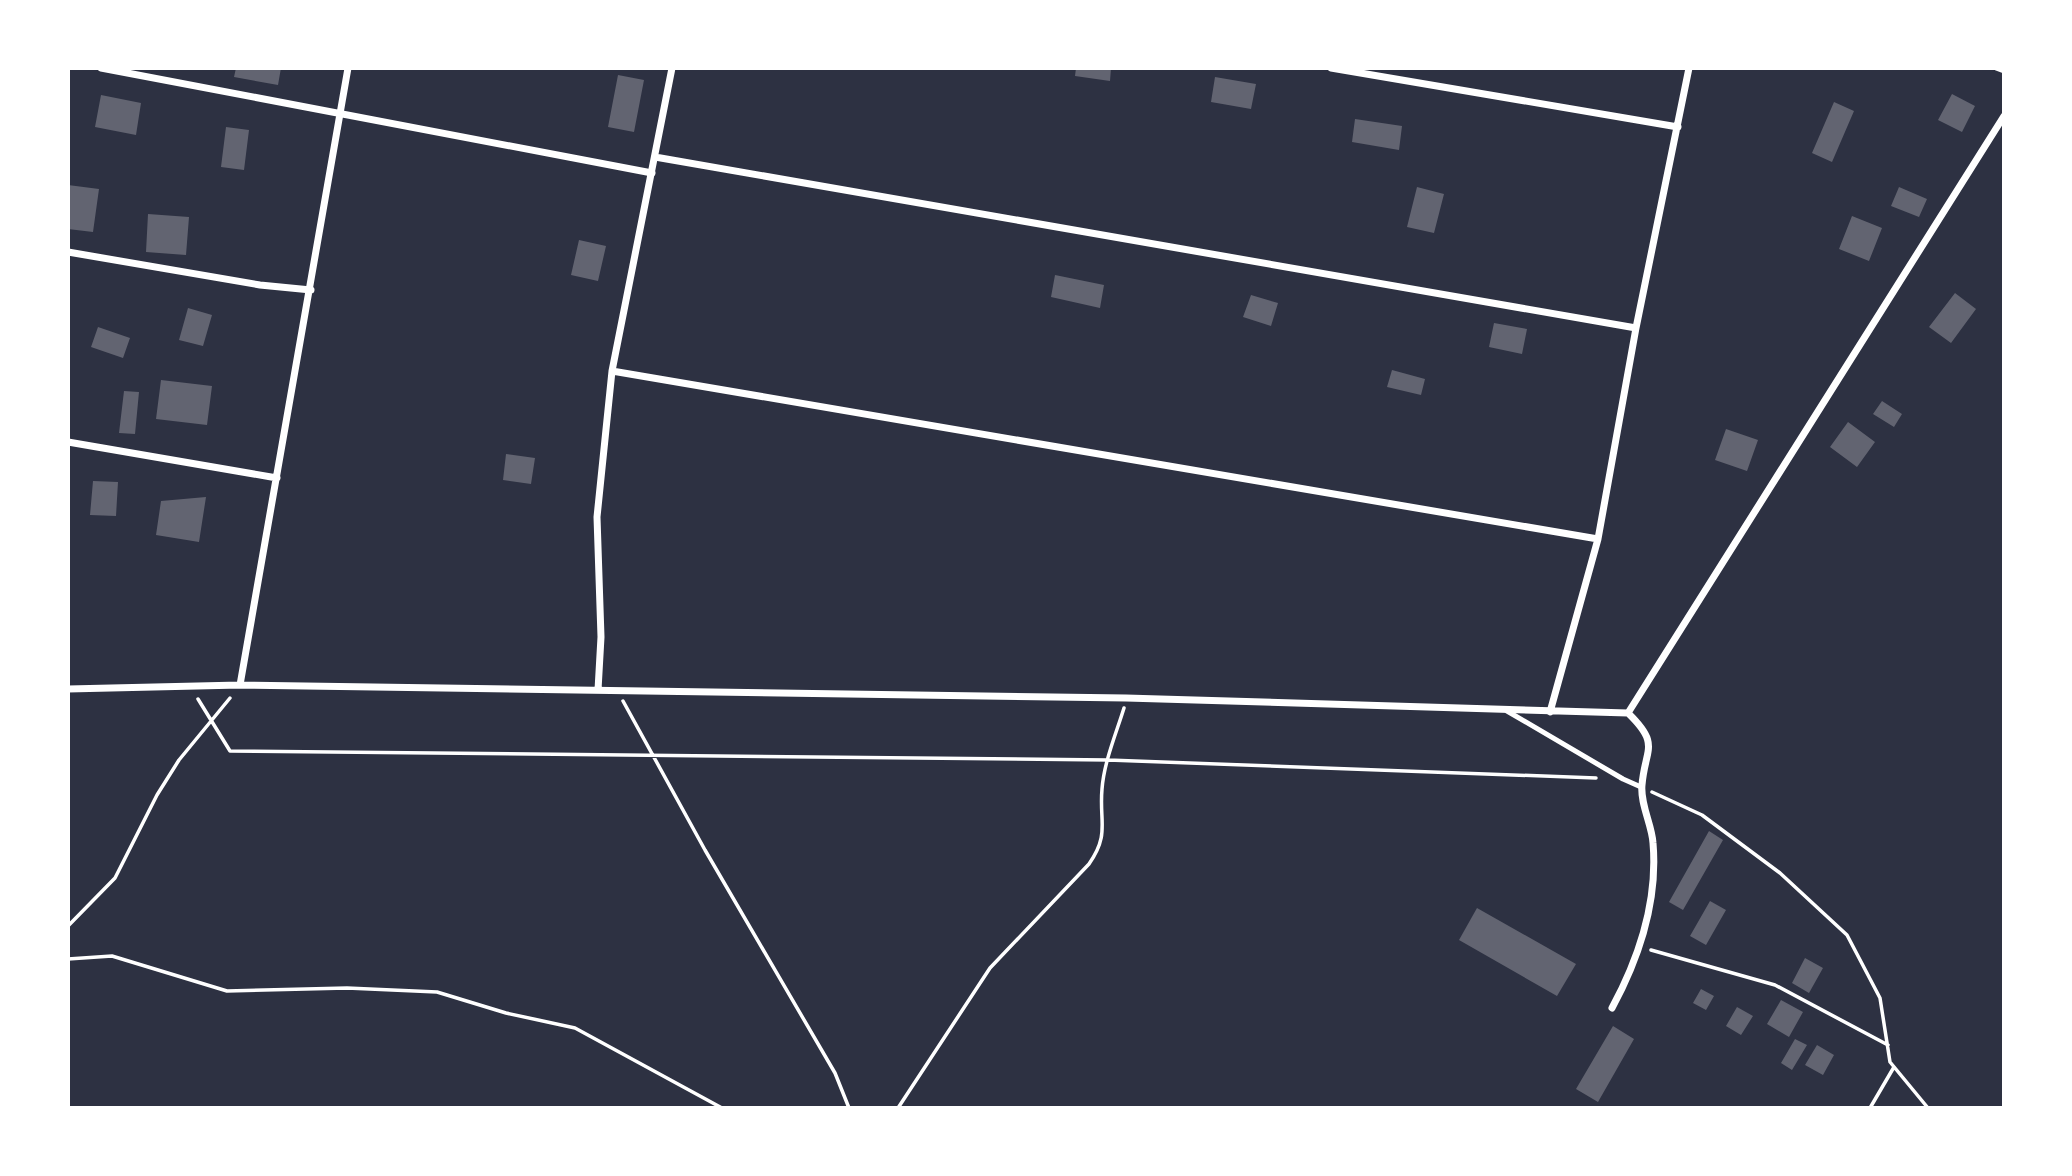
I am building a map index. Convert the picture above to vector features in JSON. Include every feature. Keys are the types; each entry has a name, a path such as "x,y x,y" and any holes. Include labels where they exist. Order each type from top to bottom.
{"street":[{"path":"101,68 652,173"},
{"path":"240,685 348,68"},
{"path":"598,690 601,637 597,517 612,371 672,68"},
{"path":"1331,68 1678,127"},
{"path":"1550,712 1598,539 1636,328 1689,68"},
{"path":"1628,713 2004,116"},
{"path":"655,157 1636,328"},
{"path":"68,252 260,285 311,290"},
{"path":"612,371 1598,539"},
{"path":"68,442 277,478"},
{"path":"68,689 240,685 617,690 1126,698 1628,713 1644,731 1648,742 1649,755 1641,787 1653,842 1655,876 1650,911 1639,947 1612,1008"}],"lane":[{"path":"1996,68 2004,71"},
{"path":"1507,711 1641,787"}],"path":[{"path":"68,926 115,878 157,795 240,685"},
{"path":"191,688 230,751 1108,760 1597,778"},
{"path":"617,690 705,850 835,1073 849,1108"},
{"path":"898,1108 990,968 1089,864 1101,847 1104,826 1102,790 1126,698"},
{"path":"1641,787 1702,814 1780,873 1847,935 1880,998 1894,1067 1928,1108"},
{"path":"1639,947 1775,985 1888,1045"},
{"path":"68,959 112,956 227,991 347,988 437,992 506,1013 575,1028 722,1108"},
{"path":"1870,1108 1894,1067"}],"building":[{"path":"236,68 281,68 278,85 234,77"},
{"path":"1076,68 1111,68 1110,81 1075,76"},
{"path":"618,75 644,80 634,132 608,127"},
{"path":"1215,77 1256,84 1251,109 1211,102"},
{"path":"1952,94 1975,106 1962,132 1938,120"},
{"path":"101,95 141,103 136,135 95,127"},
{"path":"1834,102 1854,111 1832,162 1812,153"},
{"path":"1355,119 1402,126 1399,150 1352,142"},
{"path":"226,127 249,130 244,170 221,167"},
{"path":"68,185 99,189 93,232 68,229"},
{"path":"1417,187 1444,194 1434,233 1407,227"},
{"path":"1899,187 1927,199 1919,217 1891,206"},
{"path":"148,214 189,217 186,255 146,252"},
{"path":"1852,216 1882,228 1869,261 1839,249"},
{"path":"579,240 606,246 598,281 571,275"},
{"path":"1055,275 1104,285 1100,308 1051,297"},
{"path":"1955,293 1976,309 1951,343 1929,327"},
{"path":"1251,295 1278,303 1271,326 1243,317"},
{"path":"188,308 212,315 203,346 179,340"},
{"path":"1494,323 1527,329 1522,354 1489,347"},
{"path":"98,327 130,338 123,358 91,347"},
{"path":"1392,370 1425,379 1421,395 1387,387"},
{"path":"161,380 212,386 207,425 156,419"},
{"path":"124,391 139,392 135,434 119,433"},
{"path":"1882,401 1902,414 1894,427 1873,414"},
{"path":"1848,422 1875,442 1857,467 1830,447"},
{"path":"1726,429 1758,440 1747,471 1715,460"},
{"path":"506,454 535,458 531,484 503,480"},
{"path":"93,481 118,482 116,516 90,515"},
{"path":"206,497 199,542 156,535 161,501"},
{"path":"1709,831 1723,840 1683,910 1669,902"},
{"path":"1710,901 1726,910 1706,945 1690,936"},
{"path":"1477,908 1576,964 1557,996 1459,940"},
{"path":"1805,958 1823,968 1809,993 1792,983"},
{"path":"1701,989 1714,996 1706,1010 1693,1003"},
{"path":"1781,1000 1803,1012 1789,1037 1767,1024"},
{"path":"1737,1007 1753,1016 1741,1035 1726,1026"},
{"path":"1613,1026 1634,1039 1598,1102 1576,1089"},
{"path":"1795,1039 1807,1045 1792,1070 1781,1063"},
{"path":"1817,1045 1834,1055 1823,1075 1805,1065"}]}
